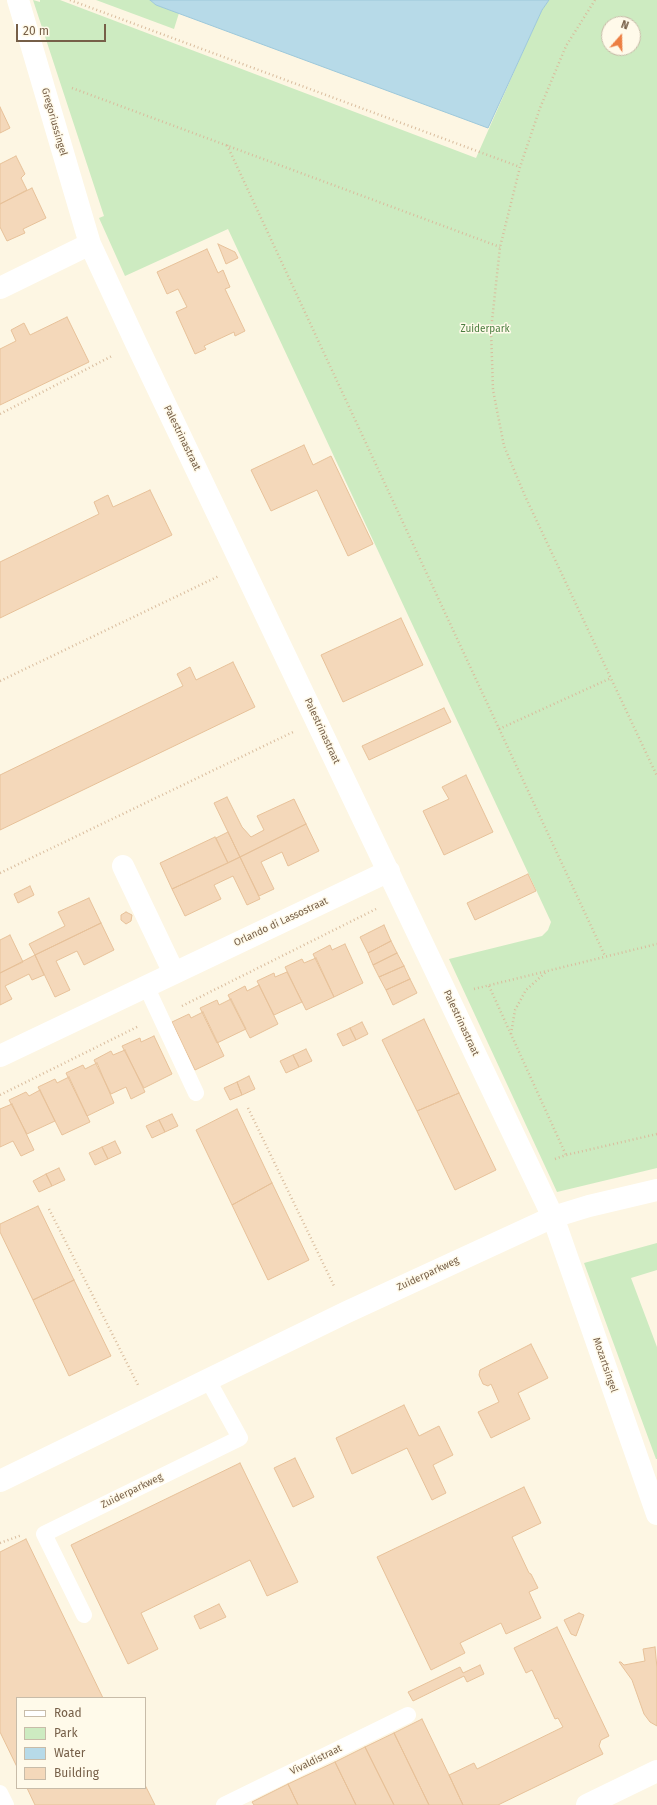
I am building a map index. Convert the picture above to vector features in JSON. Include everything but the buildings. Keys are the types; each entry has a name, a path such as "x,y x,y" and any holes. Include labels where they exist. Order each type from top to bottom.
{"street":[{"name":"Gregoriussingel","path":"18,0 90,244"},
{"path":"0,288 90,244"},
{"name":"Palestrinastraat","path":"90,244 553,1217"},
{"path":"123,866 174,973"},
{"name":"Orlando di Lassostraat","path":"0,1056 389,871"},
{"name":"Zuiderparkweg","path":"0,1480 150,1409 346,1312 553,1217 589,1206 657,1190"},
{"name":"Mozartsingel","path":"553,1217 657,1514"},
{"path":"587,1805 657,1771"}],"lane":[{"path":"146,986 196,1093"},
{"name":"Zuiderparkweg","path":"84,1615 44,1534 240,1438 208,1380"},
{"name":"Vivaldistraat","path":"224,1805 408,1715"},
{"path":"0,1793 6,1805"}],"path":[{"path":"70,0 520,167"},
{"path":"595,0 566,46 540,108 520,167 500,247 491,330 493,390 504,446 525,496 657,776"},
{"path":"41,76 500,247"},
{"path":"227,145 605,956"},
{"path":"0,414 136,343"},
{"path":"0,682 242,565"},
{"path":"499,729 611,678"},
{"path":"0,872 317,720"},
{"path":"0,1095 401,897"},
{"path":"448,995 657,944"},
{"path":"511,1034 515,1010 526,990 547,971"},
{"path":"489,986 566,1155"},
{"path":"248,1108 346,1312"},
{"path":"530,1170 566,1155 657,1134"},
{"path":"49,1209 150,1409"}],"green space":[{"name":"Zuiderpark","path":"33,0 40,2 40,0 60,0 476,158 542,10 549,0 657,0 657,1168 557,1192 449,959 542,936 548,930 551,922 228,229 125,276 99,218 104,216"},
{"path":"96,0 150,0 156,5 179,13 174,29"},
{"path":"657,1243 657,1270 631,1278 657,1347 656,1459 584,1263"}],"water":[{"path":"150,0 549,0 542,10 488,128 156,5"}]}
